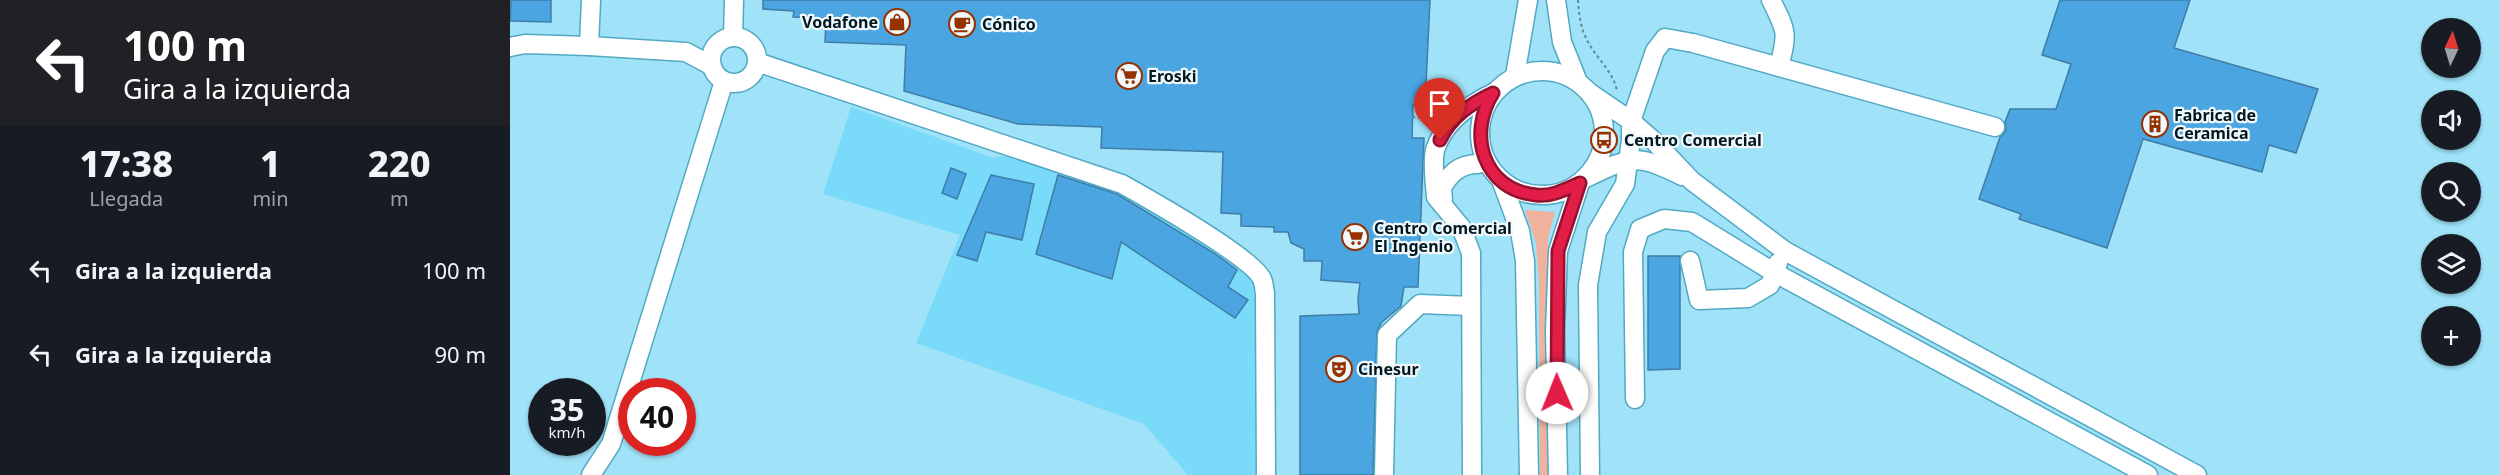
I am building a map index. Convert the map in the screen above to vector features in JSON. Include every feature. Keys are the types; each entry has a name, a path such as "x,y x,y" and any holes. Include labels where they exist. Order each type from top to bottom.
{"street":[{"path":"589,46 591,0"},
{"path":"733,37 734,0"},
{"path":"1556,0 1562,42 1584,87 1602,116 1604,140 1598,161 1583,180 1558,251 1556,331 1558,475"},
{"path":"1771,0 1784,26 1786,38 1779,67"},
{"path":"1515,76 1528,3"},
{"path":"733,37 745,40 751,45 757,62 749,77 740,82 724,81 717,75 711,58 717,44 733,37"},
{"path":"1590,475 1588,285 1597,232 1625,184 1631,140 1631,121 1655,51 1665,38 1693,42 1995,127"},
{"path":"510,46 525,44 589,46 686,52 712,66"},
{"path":"757,62 1122,184 1158,203 1242,258 1262,278 1265,293 1266,475"},
{"path":"1472,475 1471,253 1461,227 1436,197 1435,152 1445,129 1469,104 1493,93 1515,76 1544,70 1568,76 1631,121 1692,180 1785,251 2197,475"},
{"path":"591,475 611,444 724,81"},
{"path":"1493,93 1485,105 1479,130 1483,155 1489,167 1513,189 1536,195 1556,194 1627,160 1656,163 1692,180"},
{"path":"1448,212 1442,188 1447,178 1467,164 1478,164"},
{"path":"1501,180 1520,231 1525,261 1529,475"},
{"path":"1635,399 1634,252 1640,229 1664,219 1692,222 1774,273 2124,469 2148,475"},
{"path":"1690,261 1699,300 1749,298 1770,285 1785,251"},
{"path":"1384,475 1387,335 1420,304 1471,306"}],"path":[{"path":"1578,0 1581,25 1586,38 1614,81 1616,97"},
{"path":"1412,117 1424,118 1439,106"}],"shaded area":[{"path":"851,107 994,158 1009,155 1118,187 1245,270 1256,289 1256,475 1188,475 1144,424 916,343 960,235 823,194"},
{"path":"1525,210 1555,212 1548,238 1549,475 1540,475 1539,282 1536,243"}],"building":[{"path":"511,0 551,0 551,22 510,21"},
{"name":"Centro Comercial El Ingenio","path":"763,0 1430,0 1425,105 1413,105 1412,138 1424,138 1418,287 1404,287 1401,306 1382,322 1377,331 1373,475 1300,475 1300,316 1359,314 1360,283 1321,280 1322,261 1304,261 1304,249 1291,243 1288,232 1274,232 1274,227 1241,226 1241,214 1221,213 1223,152 1101,148 1102,127 1018,124 904,91 906,45 825,42 826,18 793,17 794,11 763,9"},
{"name":"Fabrica de Ceramica","path":"2060,0 2190,0 2174,48 2318,89 2296,153 2269,145 2262,172 2143,139 2107,248 2019,219 2021,214 1979,199 2000,137 2006,131 2005,122 2010,109 2056,109 2071,64 2042,55"},
{"path":"951,168 966,174 957,199 942,193"},
{"path":"991,175 1034,184 1022,240 986,232 977,261 957,255"},
{"path":"1058,175 1117,194 1214,253 1237,270 1228,287 1248,300 1235,318 1121,242 1112,279 1036,254"},
{"path":"1648,256 1680,256 1680,369 1648,370"}],"place":[{"name":"Vodafone","path":"897,22"},
{"name":"Cónico","path":"962,24"},
{"name":"Eroski","path":"1129,76"},
{"name":"Fabrica de Ceramica","path":"2155,124"},
{"name":"Centro Comercial","path":"1604,140"},
{"name":"Centro Comercial El Ingenio","path":"1355,237"},
{"name":"Cinesur","path":"1339,369"}],"route":[{"path":"1440,140 1445,129 1469,104 1493,93 1485,105 1479,130 1483,155 1499,179 1513,189 1536,195 1556,194 1580,183 1558,251 1557,393"}]}
